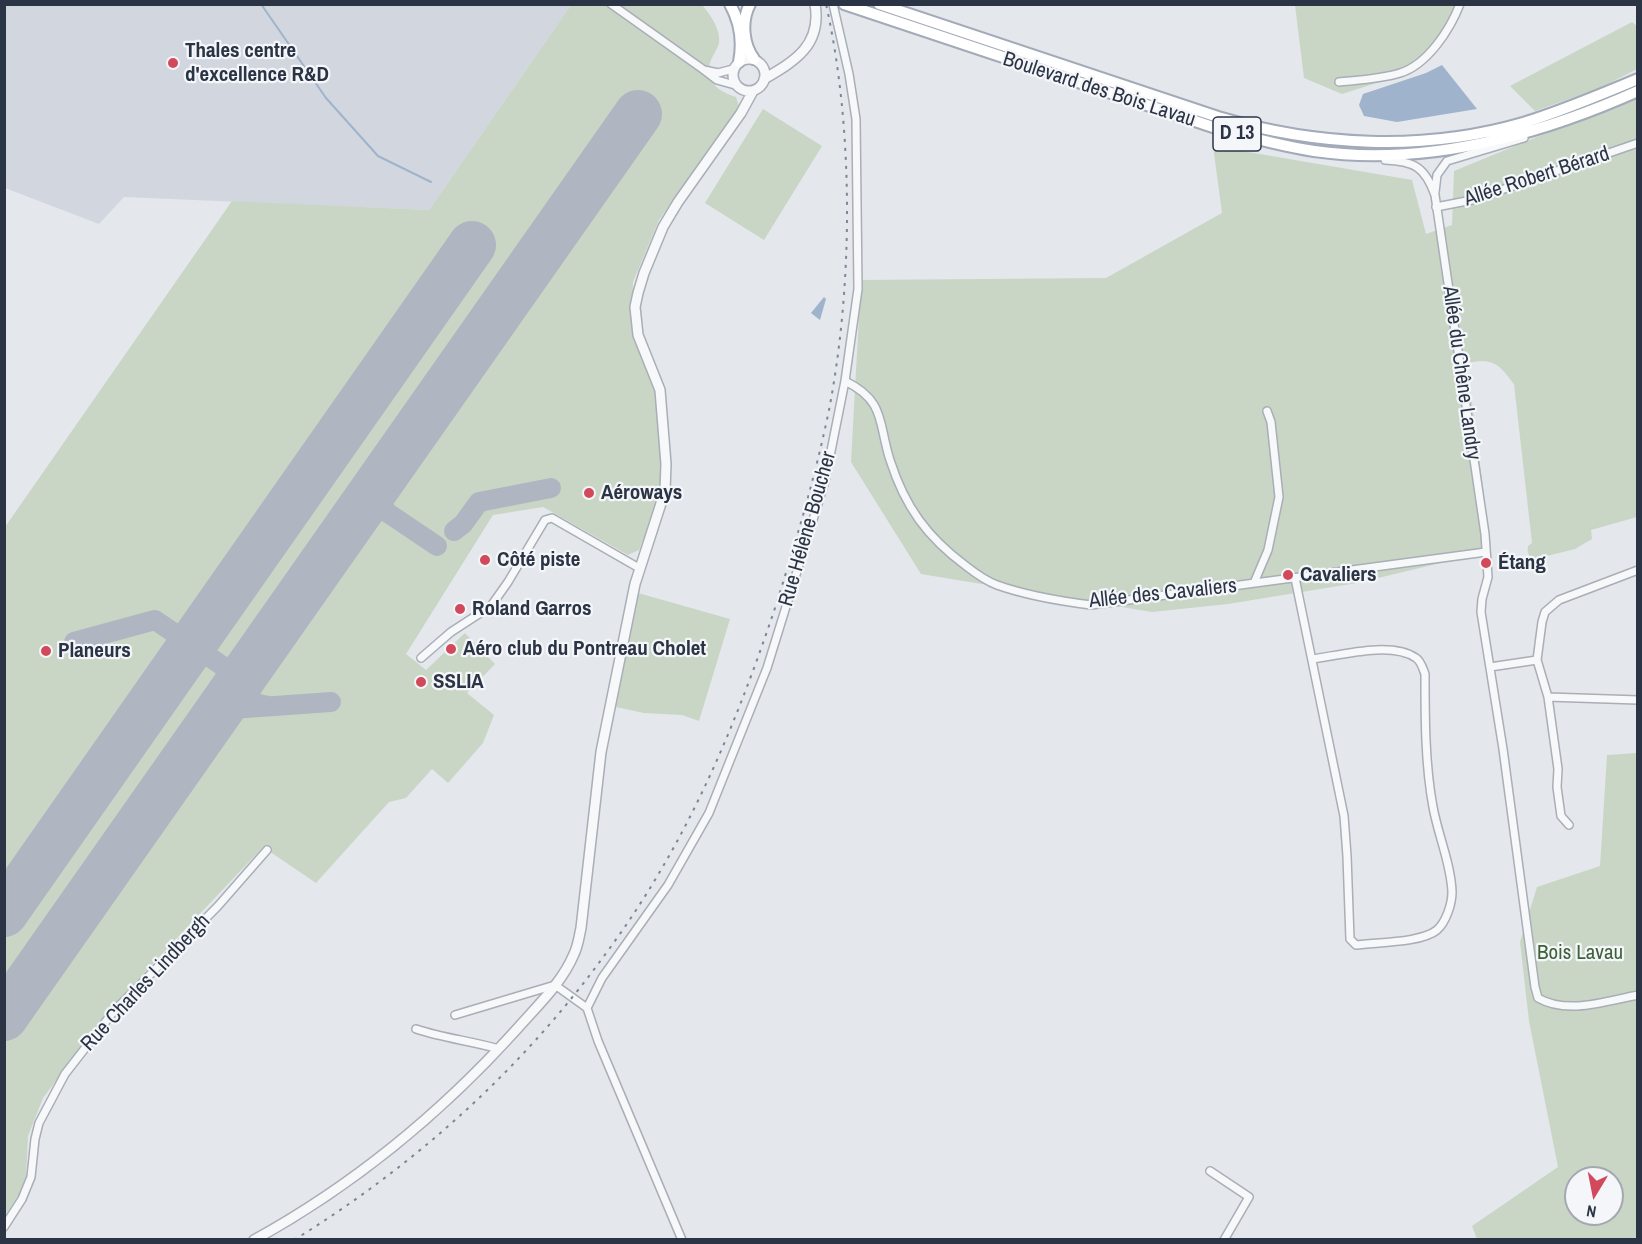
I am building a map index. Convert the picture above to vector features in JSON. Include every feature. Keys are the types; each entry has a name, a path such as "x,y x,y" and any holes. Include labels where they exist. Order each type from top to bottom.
{"main road":[{"path":"730,4 735,14 741,43 736,65"},
{"path":"750,4 744,26 749,50 754,60"},
{"name":"Boulevard des Bois Lavau","path":"879,4 1218,117 1266,130 1315,139 1400,142 1481,132 1566,109 1638,79"},
{"name":"Boulevard des Bois Lavau","path":"844,5 1216,128 1264,141 1336,153 1393,154 1456,149 1553,126 1638,91"}],"street":[{"path":"611,4 717,80 753,91"},
{"path":"254,1239 336,1191 432,1114 499,1049 555,985 568,968 576,952 581,928 601,752 639,568 662,499 666,464 660,390 636,323 635,307 638,293 663,227 753,91 760,87 765,79 780,71 806,49 812,40 817,15 815,4"},
{"name":"Rue Hélène Boucher","path":"587,1008 602,978 668,885 709,813 767,668 825,481 845,381 858,289 857,138 849,74 833,4"},
{"path":"1340,82 1402,73 1427,56 1444,37 1460,4"},
{"path":"704,70 718,73 749,58 763,67 778,68 786,65"},
{"path":"736,65 732,77 738,87 744,107"},
{"path":"763,67 765,79"},
{"name":"Allée du Chêne Landry","path":"1553,126 1536,135 1447,161 1437,175 1436,207 1486,552 1488,577 1481,612 1535,987 1538,998 1559,1006 1582,1005 1638,995"},
{"name":"Allée Robert Bérard","path":"1436,207 1472,200 1638,143"},
{"name":"Allée du Chêne Landry","path":"1336,153 1354,158 1401,160 1416,166 1424,171 1435,195"},
{"name":"Allée des Cavaliers","path":"845,381 866,394 879,412 889,459 900,488 925,529 949,553 995,585 1030,595 1091,605 1486,552"},
{"path":"1254,583 1268,549 1279,497 1271,422 1267,411"},
{"path":"421,658 451,632 491,606 545,520 552,518 639,568"},
{"path":"1569,825 1561,816 1557,787 1558,769 1548,697 1537,660 1542,622 1545,612 1552,604 1638,570"},
{"path":"1295,578 1344,816 1350,939 1356,945 1417,938 1436,931 1445,920 1452,894 1428,776 1425,674 1419,659 1408,654 1387,650 1312,659"},
{"path":"1490,667 1537,660"},
{"path":"1548,697 1638,700"},
{"name":"Rue Charles Lindbergh","path":"4,1227 22,1199 31,1177 39,1123 71,1066 114,1011 218,906 267,850"},
{"path":"555,985 587,1008 598,1041 682,1239"},
{"path":"455,1015 555,985"},
{"path":"416,1029 436,1036 475,1042 499,1049"},
{"path":"1210,1171 1249,1197 1224,1239"}],"shaded area":[{"path":"4,5 571,5 429,210 124,197 99,224 5,188"}],"green space":[{"path":"571,5 702,5 714,22 719,38 709,67 711,80 719,89 736,97 739,106 659,220 633,282 632,332 655,386 662,482 657,506 639,550 628,555 543,507 493,515 406,654 426,670 465,633 495,664 467,693 494,715 483,743 448,783 432,769 406,798 389,802 316,883 263,847 110,1009 43,1098 28,1136 26,1176 19,1194 5,1216 5,527 232,201 429,210"},
{"path":"1295,5 1459,5 1445,36 1433,55 1411,72 1342,94 1304,78"},
{"path":"1632,22 1637,26 1637,69 1600,88 1535,111 1510,86"},
{"path":"1637,96 1637,517 1591,530 1592,539 1575,549 1535,559 1529,554 1528,546 1532,543 1514,384 1499,367 1483,361 1467,363 1491,551 1357,583 1228,604 1152,612 921,574 851,462 861,280 1106,278 1222,213 1213,146 1412,180 1426,234 1452,225 1454,171"},
{"path":"763,109 822,146 764,240 705,203"},
{"path":"638,593 730,619 699,721 682,715 644,713 616,707"},
{"name":"Bois Lavau","path":"1637,753 1637,1239 1477,1239 1472,1226 1558,1167 1529,1021 1520,942 1537,887 1600,866 1607,755"}],"water":[{"path":"1442,65 1477,109 1397,122 1364,116 1359,105 1363,94 1426,73"},
{"path":"824,297 826,299 820,320 811,313"}],"waterway":[{"path":"261,4 326,98 378,156 431,182"}],"taxiway":[{"path":"383,479 379,496 387,512"},
{"path":"454,531 463,524 479,502 551,488"},
{"path":"356,517 367,509 382,509 437,546"},
{"path":"74,642 155,620 230,671 237,673 249,668"},
{"path":"253,664 247,678 247,691 253,701 268,706"},
{"path":"206,730 219,716 232,709 331,702"}],"runway":[{"path":"4,1017 638,114"},
{"path":"4,913 472,245"}],"railway":[{"path":"294,1240 338,1211 423,1148 501,1076 572,998 632,916 658,875 703,791 723,747 758,657 797,536 829,410 837,362 846,260 846,155 842,103 826,4"}],"place":[{"name":"Thales centre d'excellence R&D","path":"173,63"},
{"name":"Aéroways","path":"589,493"},
{"name":"Côté piste","path":"485,560"},
{"name":"Étang","path":"1486,563"},
{"name":"Cavaliers","path":"1288,575"},
{"name":"Roland Garros","path":"460,609"},
{"name":"Aéro club du Pontreau Cholet","path":"451,649"},
{"name":"Planeurs","path":"46,651"},
{"name":"SSLIA","path":"421,682"}]}
